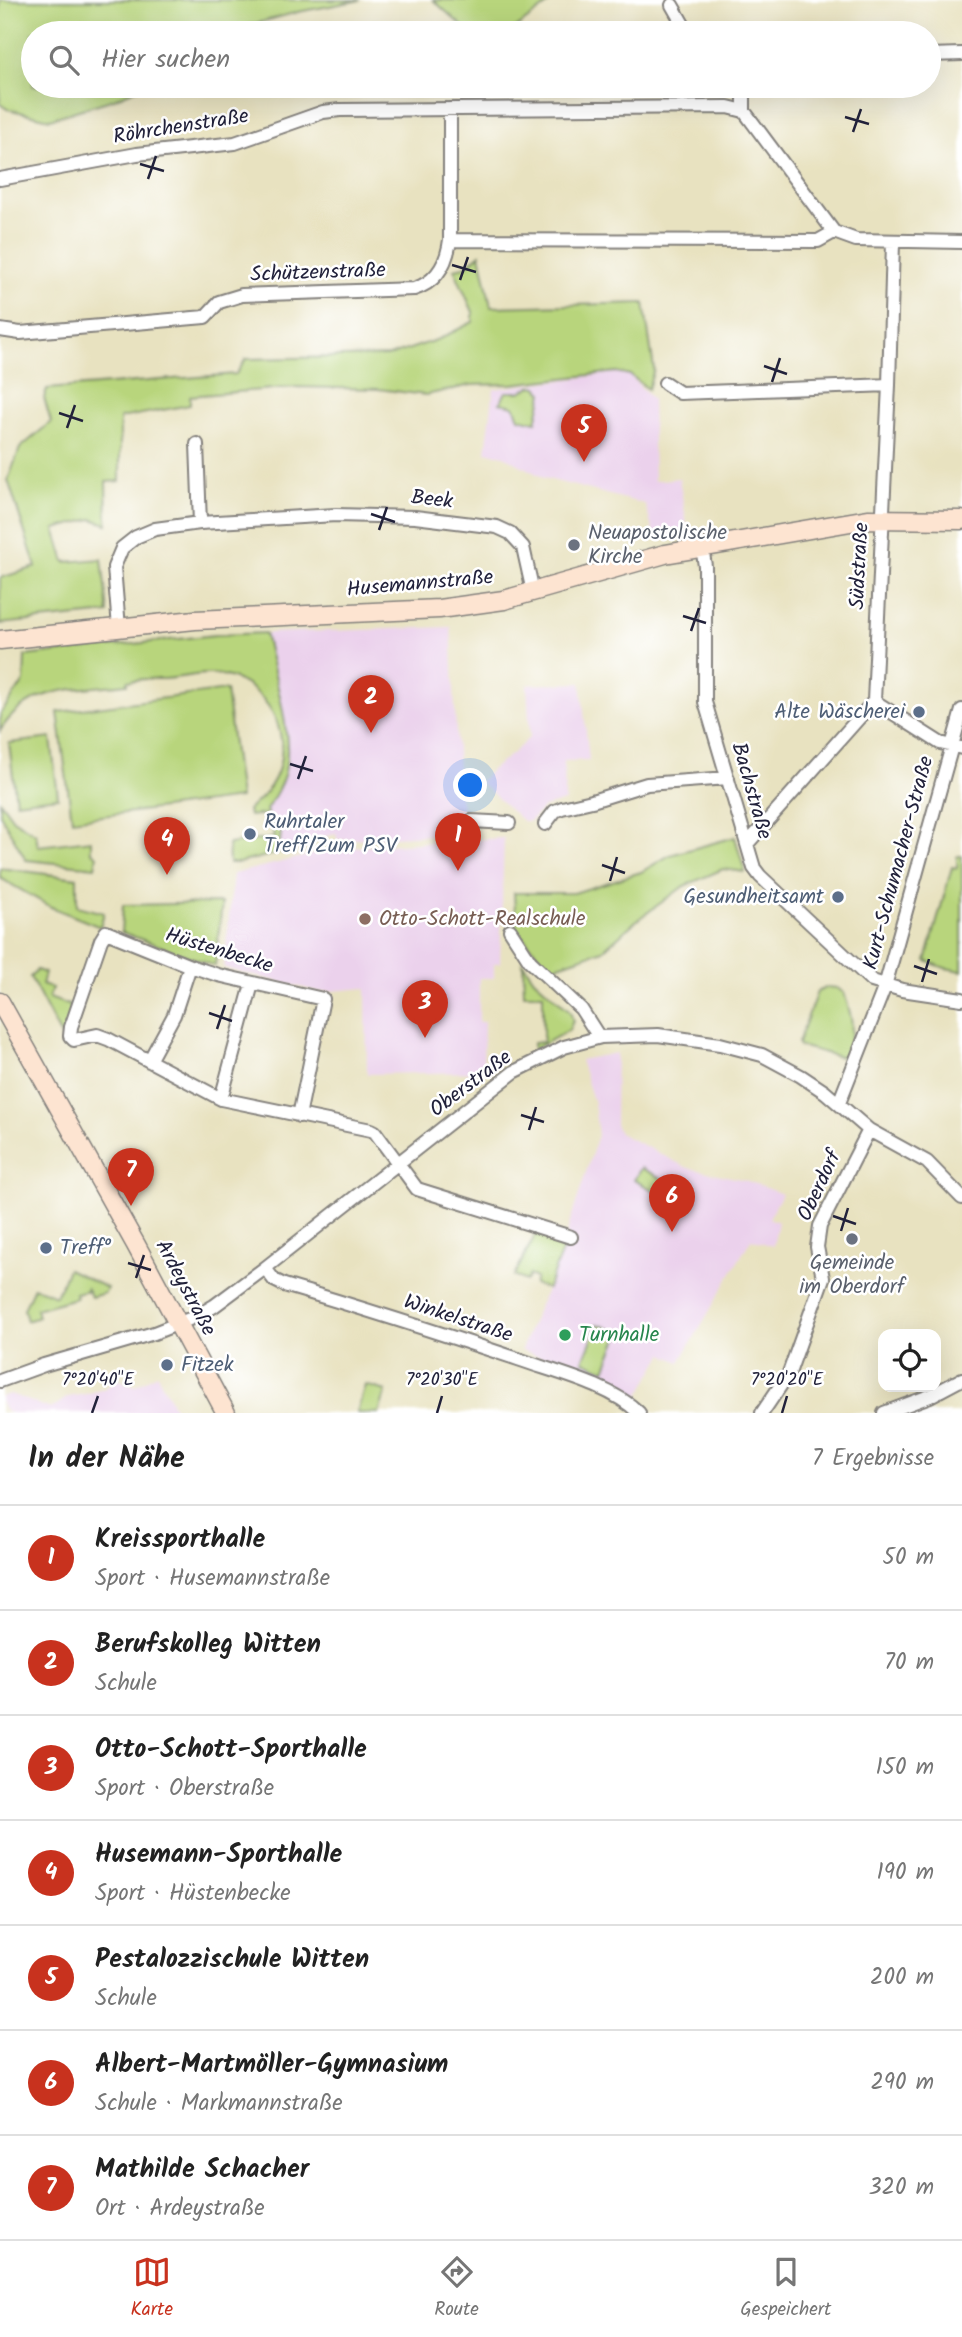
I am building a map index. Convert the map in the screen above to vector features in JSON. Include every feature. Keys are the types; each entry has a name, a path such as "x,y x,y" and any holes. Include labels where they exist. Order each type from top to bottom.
{"main road":[{"name":"Husemannstraße","path":"0,640 195,620 439,609 504,600 638,561 702,548 881,518 962,520"},
{"name":"Ardeystraße","path":"0,1002 226,1413"}],"street":[{"path":"672,5 680,21"},
{"path":"941,55 962,54"},
{"path":"744,98 744,111 834,232 856,240 962,243"},
{"name":"Röhrchenstraße","path":"0,179 136,154 235,143 323,112 728,107 744,111"},
{"name":"Schützenstraße","path":"0,330 20,333 205,317 219,302 242,295 414,289 430,282 446,259 450,240 450,109"},
{"path":"450,240 818,241 834,232"},
{"name":"Südstraße","path":"874,701 893,242"},
{"path":"665,383 680,393 888,385"},
{"path":"197,443 200,523"},
{"name":"Beek","path":"119,628 114,568 122,548 136,537 155,529 200,523 336,514 415,517 497,527 510,533 523,547 533,592"},
{"name":"Bachstraße","path":"702,548 705,566 705,702 750,858 760,876 866,977 885,986"},
{"path":"747,844 874,701 940,743 956,746"},
{"name":"Kurt-Schumacher-Straße","path":"839,1103 885,986 956,746 962,710"},
{"path":"545,824 555,811 562,808 647,784 728,778"},
{"path":"471,821 509,823"},
{"path":"510,930 530,961 581,1009 600,1037"},
{"name":"Hüstenbecke","path":"149,1061 97,1035 74,1040 70,1036 100,940 106,932 190,966 253,984 323,999 299,1116"},
{"path":"190,966 174,1015 149,1061 221,1099 371,1130 413,1185 423,1191 571,1237"},
{"path":"221,1099 253,984"},
{"path":"885,986 962,999"},
{"name":"Oberstraße","path":"0,1381 178,1325 214,1306 514,1072 564,1047 600,1037 658,1035 738,1048 762,1055 785,1066 839,1103 869,1130 927,1162 962,1198"},
{"name":"Oberdorf","path":"762,1413 789,1373 820,1288 822,1270 817,1247 820,1226 869,1130"},
{"name":"Winkelstraße","path":"265,1268 274,1280 284,1285 379,1313 570,1377 616,1397 639,1413"},
{"path":"884,1413 962,1379"}],"shaded area":[{"path":"617,373 630,376 652,399 654,481 679,478 688,532 655,539 645,504 544,478 504,456 486,452 494,389"},
{"path":"451,627 459,792 467,833 337,840 336,833 281,852 281,831 266,811 279,789 286,768 287,744 265,633"},
{"path":"581,683 589,760 564,761 565,801 544,807 530,821 523,821 480,782 530,737 527,685"},
{"name":"Otto-Schott-Realschule","path":"504,838 500,963 494,963 494,978 479,978 479,1022 484,1022 483,1072 367,1074 366,988 320,992 224,968 233,874 338,848"},
{"path":"616,1053 615,1124 619,1133 688,1168 745,1180 782,1194 769,1218 778,1222 773,1246 751,1239 680,1362 663,1354 635,1403 586,1372 521,1350 565,1244 598,1135 594,1103 580,1060"},
{"path":"157,1374 177,1413 11,1413 4,1410 0,1400 0,1397 10,1394 51,1409 68,1397 106,1388 117,1379 135,1386"}],"green space":[{"path":"0,0 361,0 265,21 21,21 21,98 116,98 50,119 7,109 0,104"},
{"path":"433,0 554,0 525,21 457,21"},
{"path":"480,254 491,307 644,303 654,369 648,389 630,375 616,372 512,384 471,385 426,395 378,389 296,387 190,396 190,405 120,418 120,481 106,482 107,524 92,519 55,529 65,562 102,559 108,613 0,624 0,578 36,567 8,480 20,448 51,422 44,398 47,389 236,374 246,359 389,356 439,339 473,322 473,312 454,269 464,267"},
{"path":"532,386 538,387 543,393 536,422 519,418 514,406 500,403 506,392 520,392"},
{"path":"265,633 284,718 287,751 283,778 266,810 268,814 249,816 248,810 267,791 275,778 280,762 279,729 273,713 252,688 221,675 127,681 127,684 56,692 25,705 0,731 0,714 24,682 25,656 215,635"},
{"path":"226,690 240,798 72,820 58,712"},
{"path":"51,738 58,797 16,802 9,743"},
{"path":"0,801 13,819 36,834 38,846 91,840 91,851 97,856 95,867 26,860 0,814"},
{"path":"275,823 281,831 279,853 229,863 228,844 274,838 272,824"},
{"path":"735,837 745,872 723,869 684,886 636,921 603,950 550,968 516,929 514,893 574,893 641,872 670,855"},
{"path":"957,856 962,856 962,971 926,961 952,867 957,868"},
{"path":"0,868 77,878 77,906 104,913 100,927 51,907 0,878"},
{"path":"222,903 215,966 121,932 123,905"},
{"path":"523,963 534,979 570,1011 573,1021 569,1030 533,1050 533,1043 543,1042 543,994 524,994"},
{"path":"37,970 45,973 42,985 52,988 49,998 71,1006 63,1040 30,977"},
{"path":"827,987 837,988 844,993 849,1010 852,1031 846,1056 840,1057 799,1046 798,1043 817,992"},
{"path":"641,1168 675,1185 668,1198 634,1180"},
{"path":"536,1234 565,1244 547,1289 534,1284 536,1278 529,1275 526,1281 514,1276"},
{"path":"68,1269 107,1288 105,1293 91,1297 86,1287 87,1290 75,1293 76,1298 36,1309 38,1317 27,1321 24,1309 34,1287 56,1296"},
{"path":"598,1324 620,1333 605,1370 583,1361"},
{"path":"365,1385 386,1391 379,1413 357,1413"}],"place":[{"name":"Pestalozzischule Witten","path":"584,462"},
{"name":"Neuapostolische Kirche","path":"574,545"},
{"name":"Alte Wäscherei","path":"919,712"},
{"name":"Berufskolleg Witten","path":"371,733"},
{"name":"Ruhrtaler Treff/Zum PSV","path":"250,834"},
{"name":"Kreissporthalle","path":"458,871"},
{"name":"Husemann-Sporthalle","path":"167,875"},
{"name":"Gesundheitsamt","path":"838,897"},
{"name":"Otto-Schott-Realschule","path":"365,919"},
{"name":"Otto-Schott-Sporthalle","path":"425,1038"},
{"name":"Mathilde Schacher","path":"131,1206"},
{"name":"Albert-Martmöller-Gymnasium","path":"672,1232"},
{"name":"Gemeinde im Oberdorf","path":"852,1239"},
{"name":"Treff°","path":"46,1248"},
{"name":"Turnhalle","path":"565,1335"},
{"name":"Fitzek","path":"167,1365"}]}
